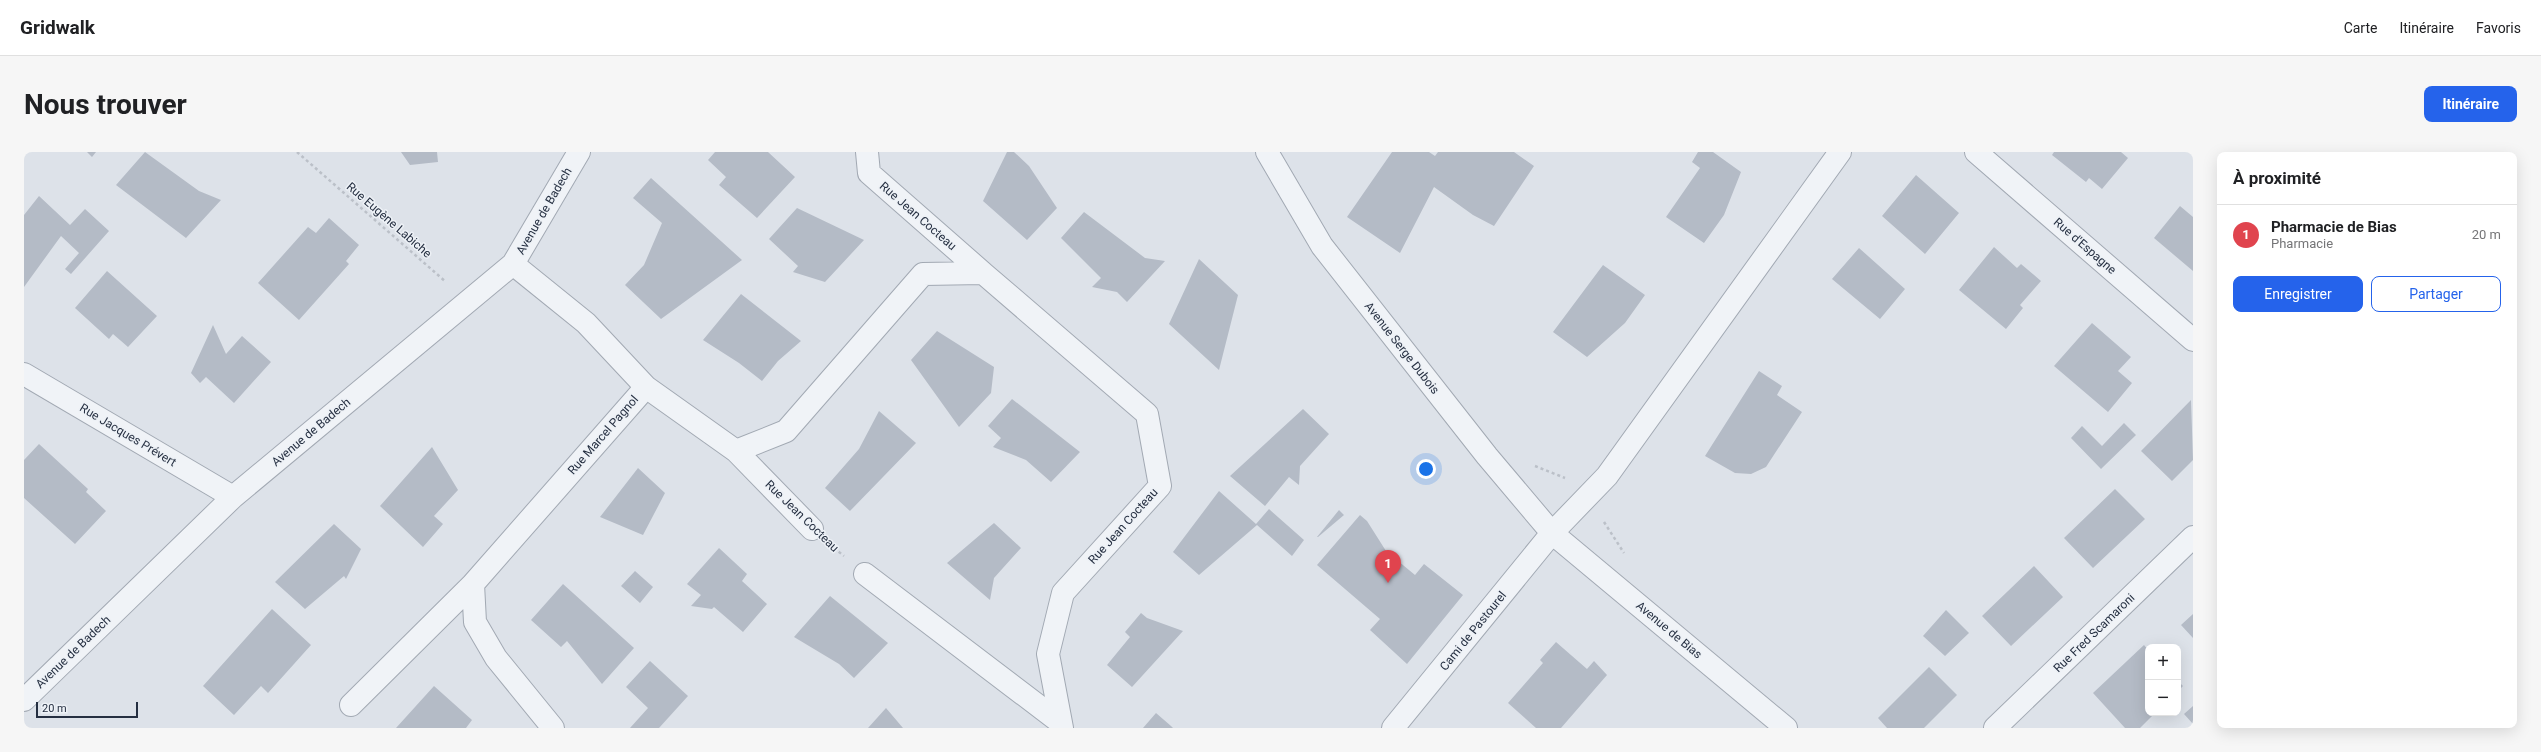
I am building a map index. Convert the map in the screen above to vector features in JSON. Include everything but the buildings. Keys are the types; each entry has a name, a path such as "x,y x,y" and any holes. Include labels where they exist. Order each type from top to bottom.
{"street":[{"name":"Avenue de Badech","path":"24,700 233,497 513,264 579,152"},
{"name":"Rue Jean Cocteau","path":"867,152 870,173 983,273 1147,414 1160,486 1063,593 1048,654 1062,726"},
{"name":"Avenue Serge Dubois","path":"1267,152 1322,246 1487,456 1552,533"},
{"name":"Cami de Pastourel","path":"1393,728 1552,533 1607,476 1700,350 1840,152"},
{"name":"Rue d'Espagne","path":"1976,152 2193,340"},
{"name":"Rue Marcel Pagnol","path":"351,705 473,584 646,387 586,323 513,264"},
{"path":"736,451 786,431 923,274 983,273"},
{"name":"Rue Jacques Prévert","path":"24,374 233,497"},
{"name":"Rue Jean Cocteau","path":"646,387 736,451 812,529"},
{"name":"Avenue de Bias","path":"1552,533 1786,728"},
{"name":"Rue Fred Scamaroni","path":"1995,728 2193,537"},
{"name":"Rue Jean Cocteau","path":"865,574 1062,726"},
{"path":"473,584 475,622 496,658 553,728"}],"path":[{"name":"Rue Eugène Labiche","path":"297,152 468,301"},
{"name":"Rue Jean Cocteau","path":"812,529 865,574"}],"place":[{"name":"Pharmacie de Bias","path":"1388,583"}]}
